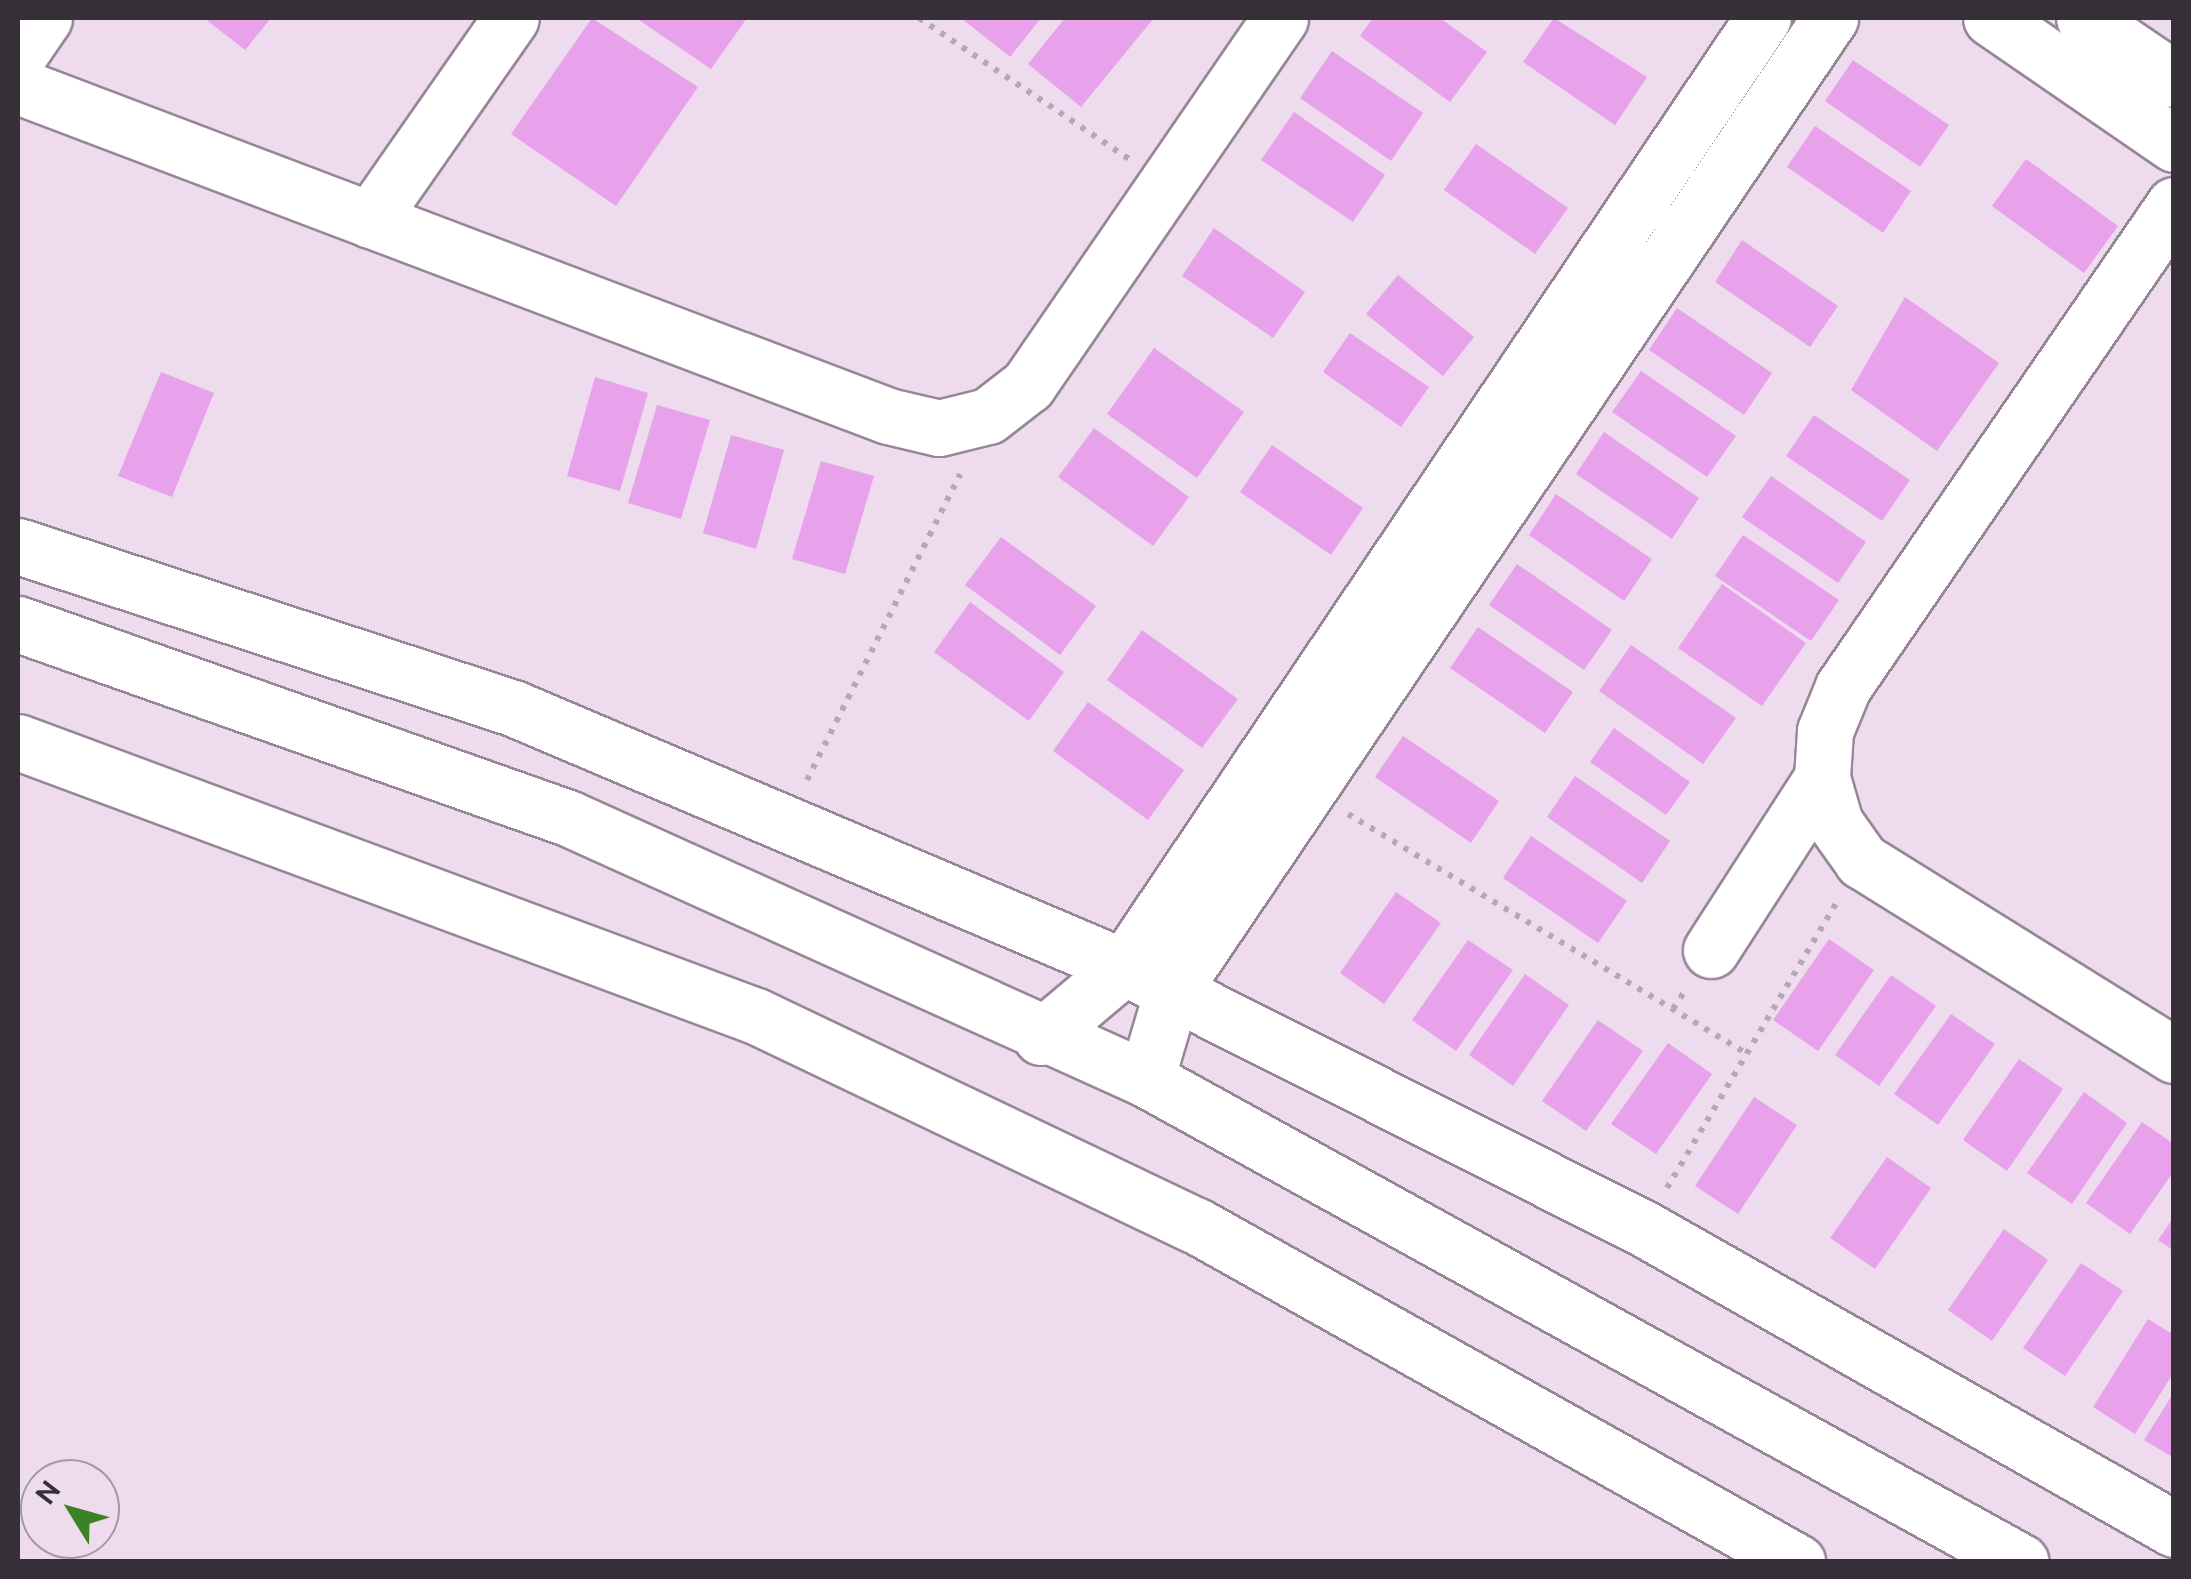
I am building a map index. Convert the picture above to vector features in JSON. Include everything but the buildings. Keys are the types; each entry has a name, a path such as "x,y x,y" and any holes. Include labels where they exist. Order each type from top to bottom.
{"street":[{"path":"18,56 44,18"},
{"path":"370,220 510,18"},
{"path":"18,86 913,425 988,416 1028,386 1280,18"},
{"path":"1042,1036 1124,966 1763,18"},
{"path":"1146,1079 1172,991 1830,18"},
{"path":"1992,18 2174,144"},
{"path":"2084,18 2174,79"},
{"path":"2174,205 1843,687 1824,731 1822,778 1835,823 1862,861 2174,1056"},
{"path":"18,546 385,661 786,822 1124,966 1643,1228 2174,1529"},
{"path":"18,624 568,818 1042,1036 1146,1079 2021,1562"},
{"path":"18,742 756,1016 1197,1226 1797,1562"},
{"path":"1711,950 1822,778"}],"path":[{"path":"919,18 1165,184"},
{"path":"786,822 988,416"},
{"path":"1308,790 1747,1054"},
{"path":"1643,1228 1862,861"}]}
